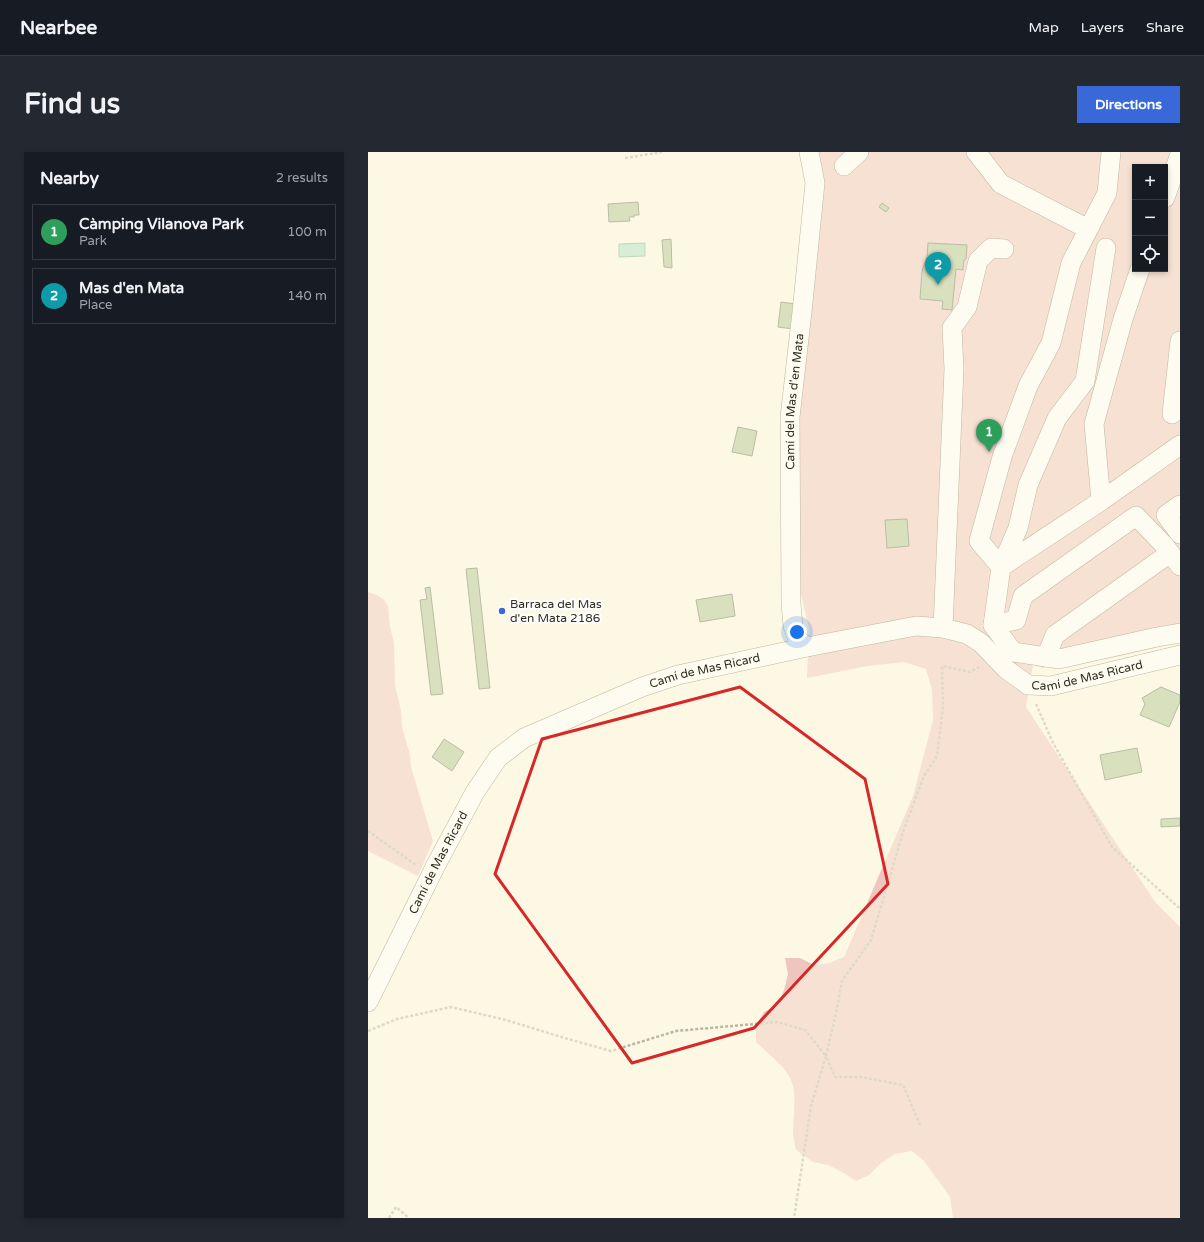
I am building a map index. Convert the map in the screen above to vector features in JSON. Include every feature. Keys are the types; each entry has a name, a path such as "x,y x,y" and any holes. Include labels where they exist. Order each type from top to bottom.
{"street":[{"name":"Camí del Mas d'en Mata","path":"807,647 798,640 793,626 791,603 790,417 815,183 809,152"},
{"path":"844,166 859,152"},
{"path":"976,152 1001,184 1088,229"},
{"path":"1001,567 980,541 1002,458 1028,386 1051,343 1071,263 1107,193 1111,152"},
{"path":"1168,189 1180,154"},
{"path":"944,628 954,369 952,328 967,307 978,261 991,248 1004,249"},
{"path":"1106,248 1085,381 1058,418 1028,485 1018,528 1001,567 993,625 1013,652 1060,659 1180,633"},
{"path":"1102,501 1094,424 1123,319 1139,272"},
{"path":"1172,414 1180,341"},
{"path":"1075,395 1097,414"},
{"path":"1001,567 1102,501 1180,445"},
{"path":"1180,505 1166,515 1180,534"},
{"path":"993,625 1016,620 1023,596 1136,516 1175,560 1056,635 1046,657"},
{"name":"Camí de Mas Ricard","path":"368,1002 475,792 498,758 524,738 642,686 678,675 807,647 916,626 944,628 967,634 981,643 1006,669 1028,685 1051,686 1180,655"}],"path":[{"path":"625,158 662,152"},
{"path":"794,1218 811,1106 826,1056 842,981 871,940 904,829 924,776 937,756 943,706 942,666 970,672 994,656"},
{"path":"1028,685 1053,743 1112,847 1180,908"},
{"path":"368,831 431,876"},
{"path":"368,1031 397,1019 451,1007 506,1020 611,1051 676,1031 777,1022 805,1030 826,1056 835,1077 861,1077 903,1085 920,1125"},
{"path":"389,1218 396,1207 409,1218"}],"highlighted area":[{"path":"740,687 865,779 888,884 754,1028 632,1063 495,874 542,739"}],"shaded area":[{"path":"816,152 1180,152 1180,642 1116,657 1043,668 1033,665 1026,707 1155,902 1180,927 1180,1218 953,1218 950,1197 924,1161 912,1151 895,1154 881,1163 869,1175 856,1181 828,1165 813,1162 796,1150 793,1133 794,1093 791,1079 784,1069 756,1042 756,1026 764,1012 778,1005 788,974 785,958 800,958 814,965 829,963 844,957 913,796 933,720 932,690 926,669 904,662 868,666 807,678 809,629 799,585 795,409"},
{"path":"645,243 645,256 619,257 619,244"},
{"path":"368,592 377,595 384,600 388,606 390,627 394,643 395,685 401,711 402,727 410,755 411,767 433,841 418,876 368,851"}],"building":[{"path":"638,202 639,215 629,217 630,221 609,222 608,204"},
{"path":"882,203 889,208 886,212 879,207"},
{"path":"671,239 672,268 664,267 662,240"},
{"path":"928,243 967,245 966,259 964,260 963,270 956,269 952,310 942,309 943,301 920,299 922,271 927,257"},
{"path":"781,302 796,304 793,329 778,327"},
{"path":"738,427 757,431 752,456 732,452"},
{"path":"907,519 909,546 887,548 885,520"},
{"path":"477,568 490,688 479,689 466,569"},
{"path":"430,587 443,694 431,695 420,600 427,599 425,588"},
{"path":"732,594 735,616 700,622 696,600"},
{"path":"1161,687 1180,695 1180,702 1169,727 1140,715 1145,704 1142,698"},
{"path":"444,739 464,752 452,771 432,757"},
{"path":"1137,748 1142,772 1105,780 1100,755"},
{"path":"1180,818 1180,826 1161,827 1161,819"}],"place":[{"name":"Mas d'en Mata","path":"938,285"},
{"name":"Càmping Vilanova Park","path":"989,452"},
{"name":"Barraca del Mas d'en Mata 2186","path":"502,611"}]}
